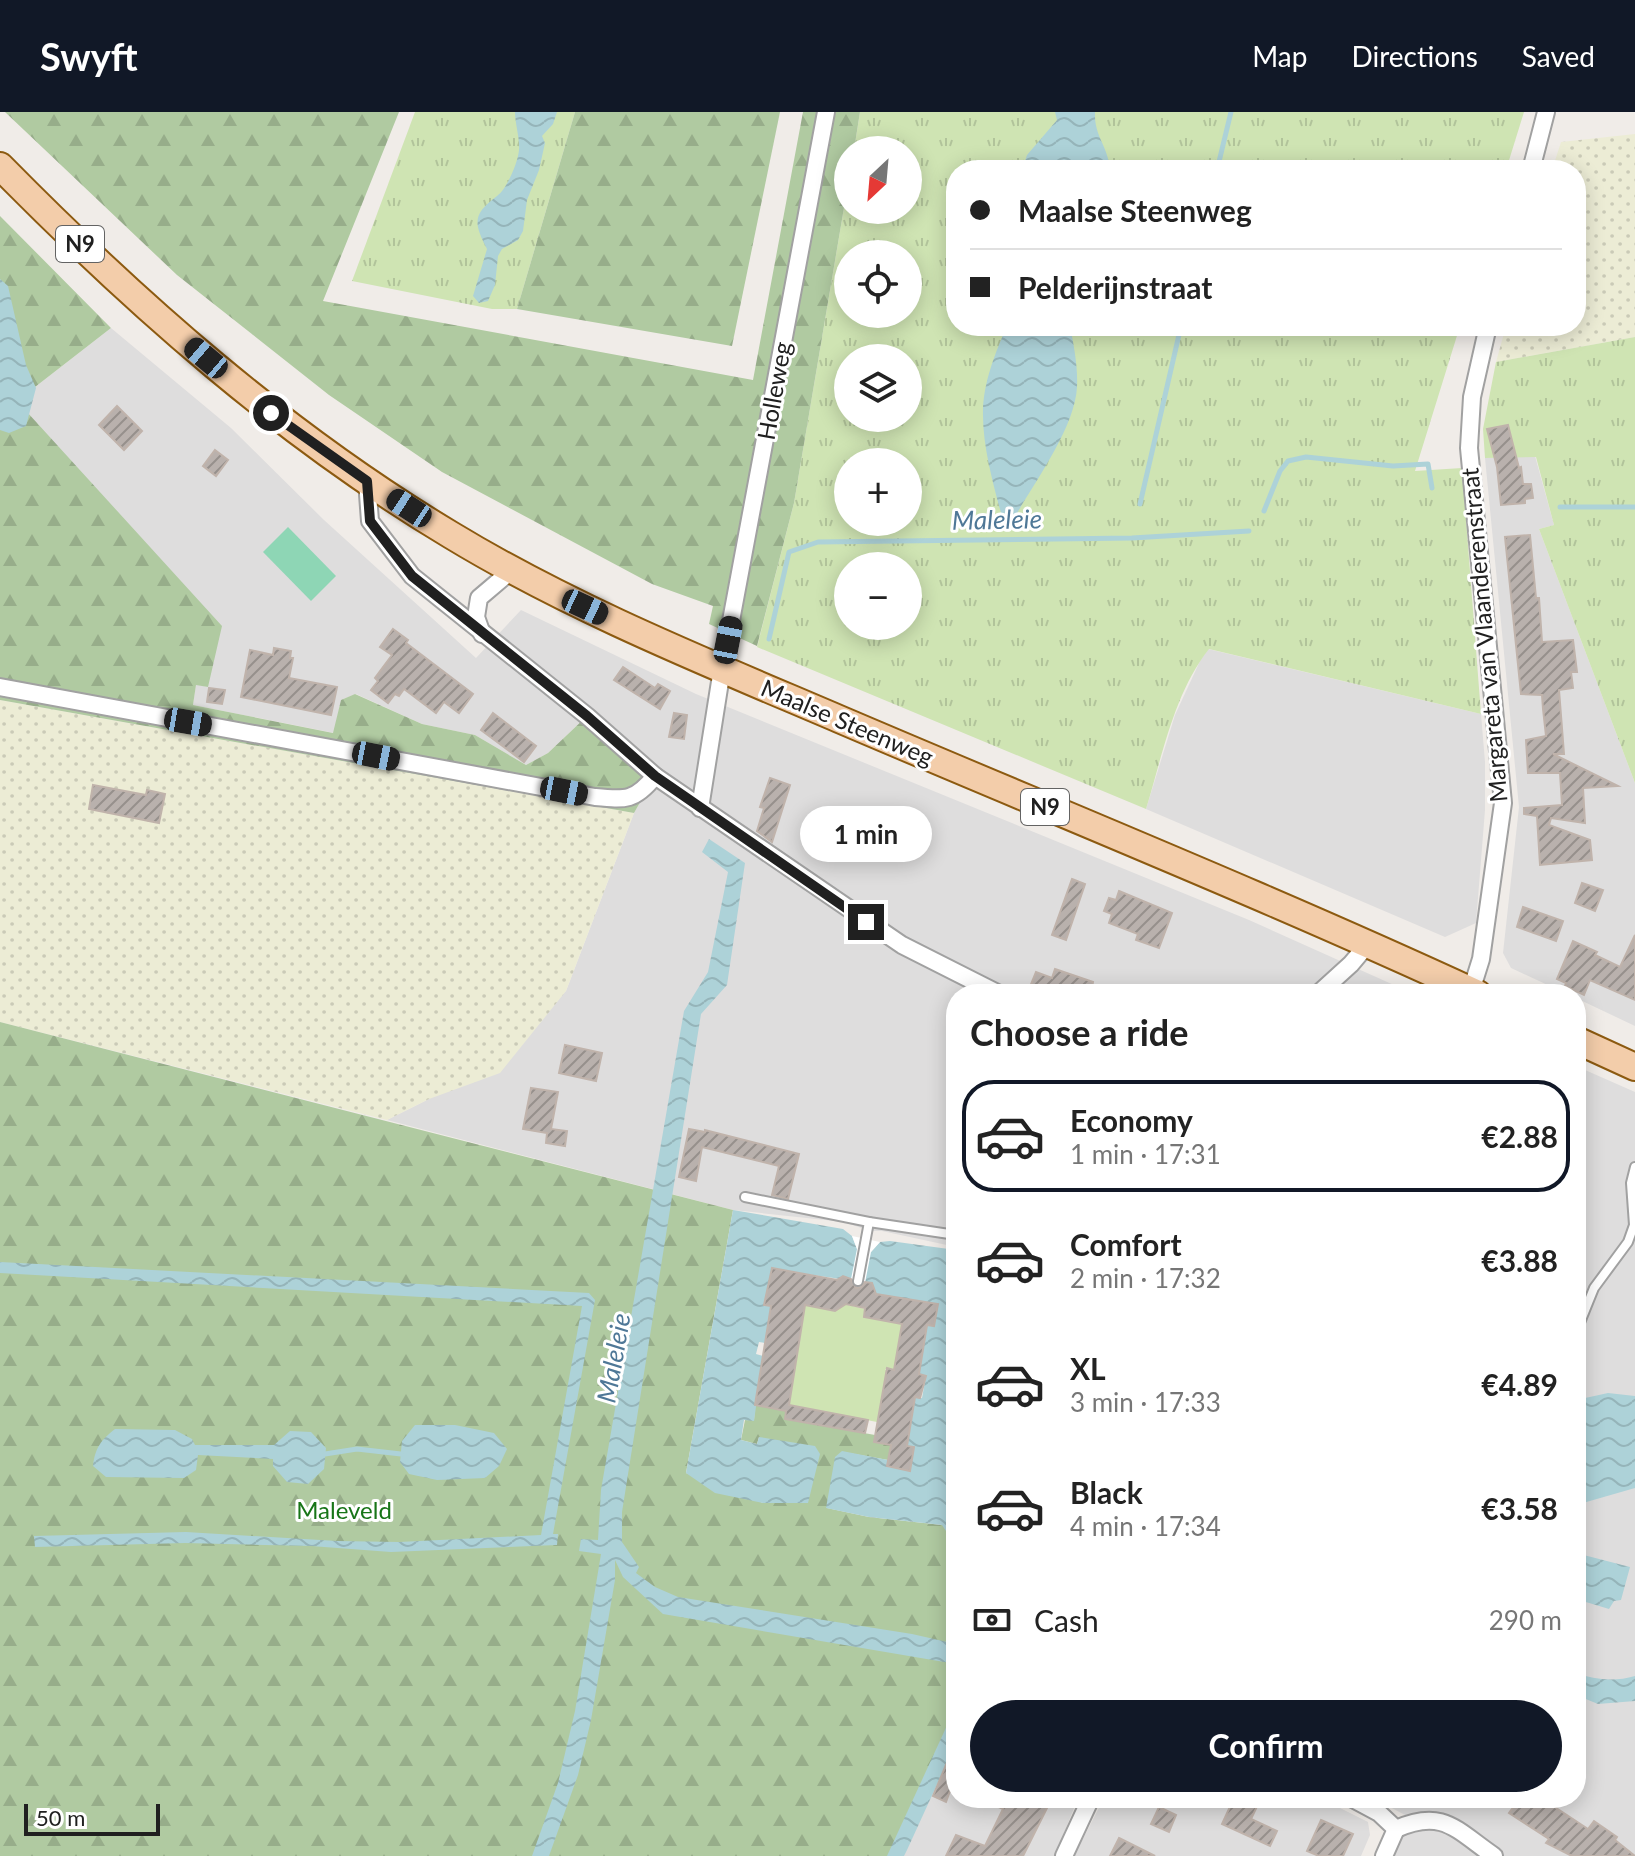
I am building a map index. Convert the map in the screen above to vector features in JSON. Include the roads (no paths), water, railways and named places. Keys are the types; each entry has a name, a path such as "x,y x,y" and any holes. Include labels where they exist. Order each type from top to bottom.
{"main road":[{"name":"Maalse Steenweg","path":"0,166 142,303 271,413 367,481 450,535 512,570 722,669 1456,984"},
{"path":"1586,1045 1635,1067"}],"street":[{"name":"Holleweg","path":"700,808 722,669 826,112"},
{"path":"1534,160 1546,112"},
{"name":"Margareta van Vlaanderenstraat","path":"1476,984 1503,803 1469,448 1472,397 1486,336"},
{"path":"367,481 370,521 412,576 482,634 587,716 655,776 700,808 902,945 979,984"},
{"path":"482,634 476,617 479,598 512,570"},
{"path":"0,687 595,797 630,798 641,793 655,776"},
{"path":"1329,984 1367,945"},
{"path":"1064,1856 1086,1808"},
{"path":"1370,1808 1396,1829"},
{"path":"1384,1856 1396,1829 1425,1818 1440,1820 1494,1856"}],"lane":[{"path":"1586,1308 1594,1288 1628,1242 1634,1225 1631,1183 1635,1167"},
{"path":"745,1197 869,1222 946,1234"},
{"path":"858,1281 869,1222"}],"water":[{"path":"515,112 557,112 553,124 542,136 545,143 539,170 527,200 523,231 518,240 502,249 498,256 495,285 488,301 479,303 473,296 487,249 479,232 478,219 483,208 505,188 514,168 519,145"},
{"path":"1055,112 1095,112 1108,160 1025,160 1057,120"},
{"path":"0,279 8,286 26,365 36,388 26,426 9,433 0,430"},
{"path":"1003,336 1072,336 1077,372 1075,403 1062,436 1016,515 1001,513 983,428 983,405 994,358"},
{"path":"709,839 745,863 727,985 701,1014 622,1512 622,1542 639,1567 636,1573 655,1587 678,1597 946,1642 946,1662 663,1614 623,1577 615,1560 615,1580 591,1720 578,1775 549,1856 532,1856 558,1783 575,1711 601,1554 579,1551 581,1539 598,1540 601,1490 684,1011 708,972 728,872 702,852"},
{"path":"733,1210 843,1229 852,1236 857,1249 871,1252 880,1242 890,1241 946,1249 946,1531 942,1525 869,1517 826,1508 835,1457 842,1451 888,1460 888,1467 910,1470 914,1448 907,1446 915,1397 922,1398 926,1376 919,1374 927,1325 934,1326 938,1305 871,1293 868,1283 772,1269 764,1304 771,1306 765,1343 759,1342 756,1354 763,1356 754,1421 744,1420 741,1440 757,1444 759,1437 815,1446 820,1454 808,1503 763,1503 715,1493 686,1473"},
{"path":"0,1262 589,1293 595,1300 553,1534 558,1534 557,1545 391,1552 311,1546 185,1543 35,1547 34,1536 186,1532 399,1542 541,1535 582,1306 0,1273"},
{"path":"1608,1393 1635,1396 1635,1488 1586,1502 1586,1398"},
{"path":"415,1425 455,1425 494,1433 507,1449 499,1466 485,1478 437,1480 409,1474 400,1462 402,1441"},
{"path":"115,1429 175,1430 192,1439 195,1445 274,1445 290,1431 311,1432 326,1448 324,1469 308,1484 287,1482 273,1466 273,1459 198,1455 196,1470 184,1478 106,1477 93,1466 95,1454"},
{"path":"1586,1556 1630,1567 1621,1600 1614,1601 1609,1609 1586,1602"},
{"path":"1586,1676 1605,1679 1635,1676 1635,1701 1598,1704 1586,1699"},
{"path":"946,1728 946,1765 907,1850 904,1856 887,1856"}],"waterway":[{"path":"1219,160 1231,112"},
{"path":"1140,504 1179,336"},
{"name":"Maleleie","path":"1264,511 1280,471 1288,461 1306,457 1393,466 1428,464 1432,488"},
{"name":"Maleleie","path":"1560,507 1635,507"},
{"name":"Maleleie","path":"769,639 789,552 818,542 1132,538 1249,531"},
{"path":"325,1454 357,1449 401,1454"}],"park label":[{"name":"Maleveld","path":"344,1511"}]}
